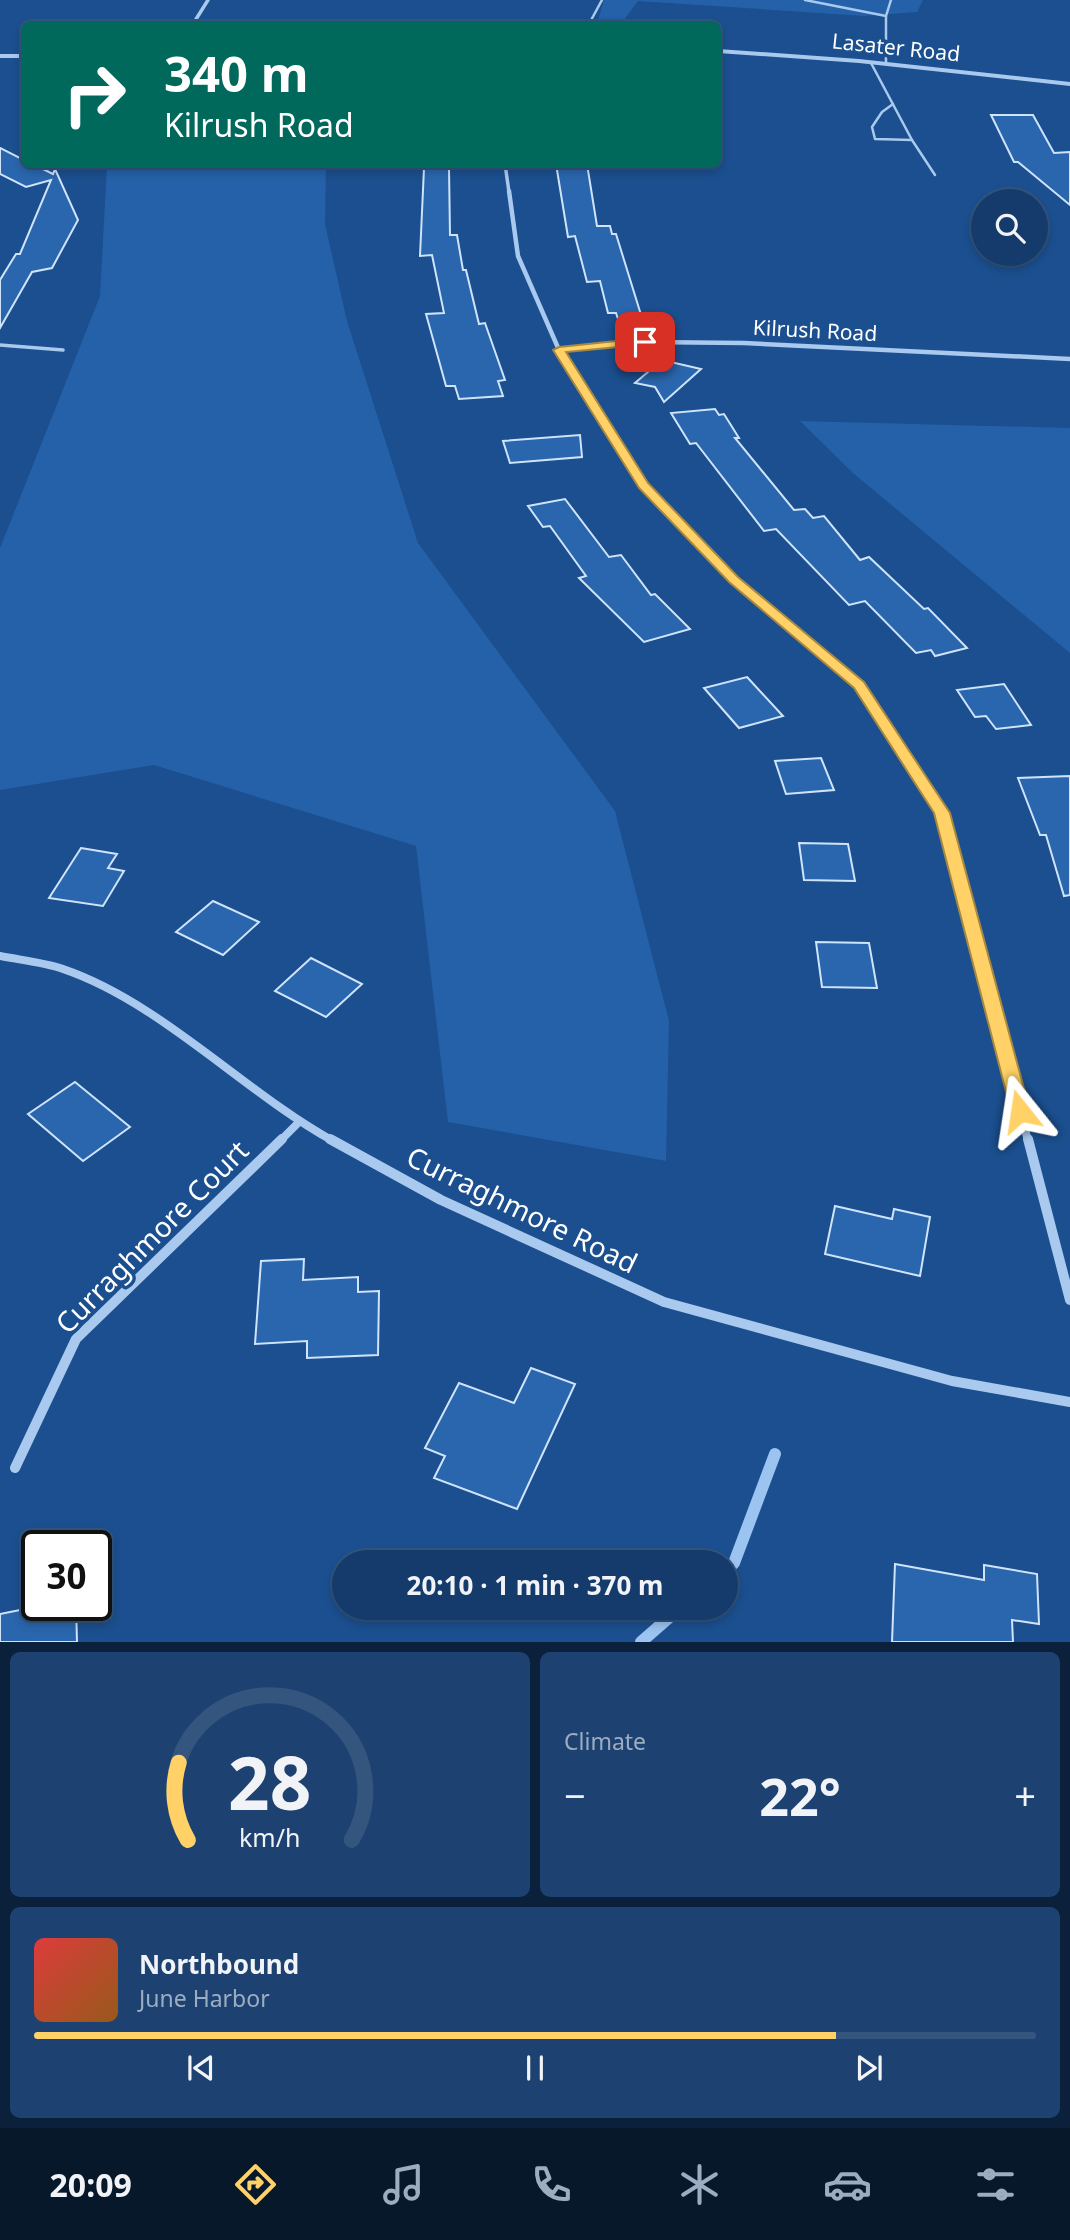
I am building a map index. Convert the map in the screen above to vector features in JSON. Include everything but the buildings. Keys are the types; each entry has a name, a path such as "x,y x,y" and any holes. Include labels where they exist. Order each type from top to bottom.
{"street":[{"path":"194,21 208,0"},
{"name":"Lasater Road","path":"721,51 886,64 1070,84"},
{"path":"0,56 21,55"},
{"path":"506,168 519,256 559,350 643,485 733,579 859,685 942,813 1070,1300"},
{"name":"Kilrush Road","path":"559,350 645,342 744,343 1070,359"},
{"name":"Curraghmore Road","path":"0,956 63,969 135,1004 299,1122 442,1200 664,1302 953,1381 1070,1402"},
{"name":"Curraghmore Court","path":"15,1468 76,1339 299,1122"}],"lane":[{"path":"591,21 602,0"},
{"path":"805,0 886,16"},
{"path":"886,64 886,16 891,0"},
{"path":"871,63 912,140 935,174"},
{"path":"893,104 882,112 873,127 875,139 912,140"},
{"path":"0,345 63,350"}],"shaded area":[{"path":"604,0 923,0 917,12 864,16 638,1 623,21 598,21"},
{"path":"107,168 326,168 325,224 347,321 418,543 615,811 669,1021 666,1161 448,1122 416,846 154,765 0,790 0,548 100,296"},
{"path":"800,421 1070,428 1070,653 854,474"}],"waterway":[{"path":"738,1552 775,1454"},
{"path":"641,1642 666,1620"}],"route":[{"path":"645,342 573,346 559,350 643,485 733,579 859,685 942,813 1020,1111"}]}
